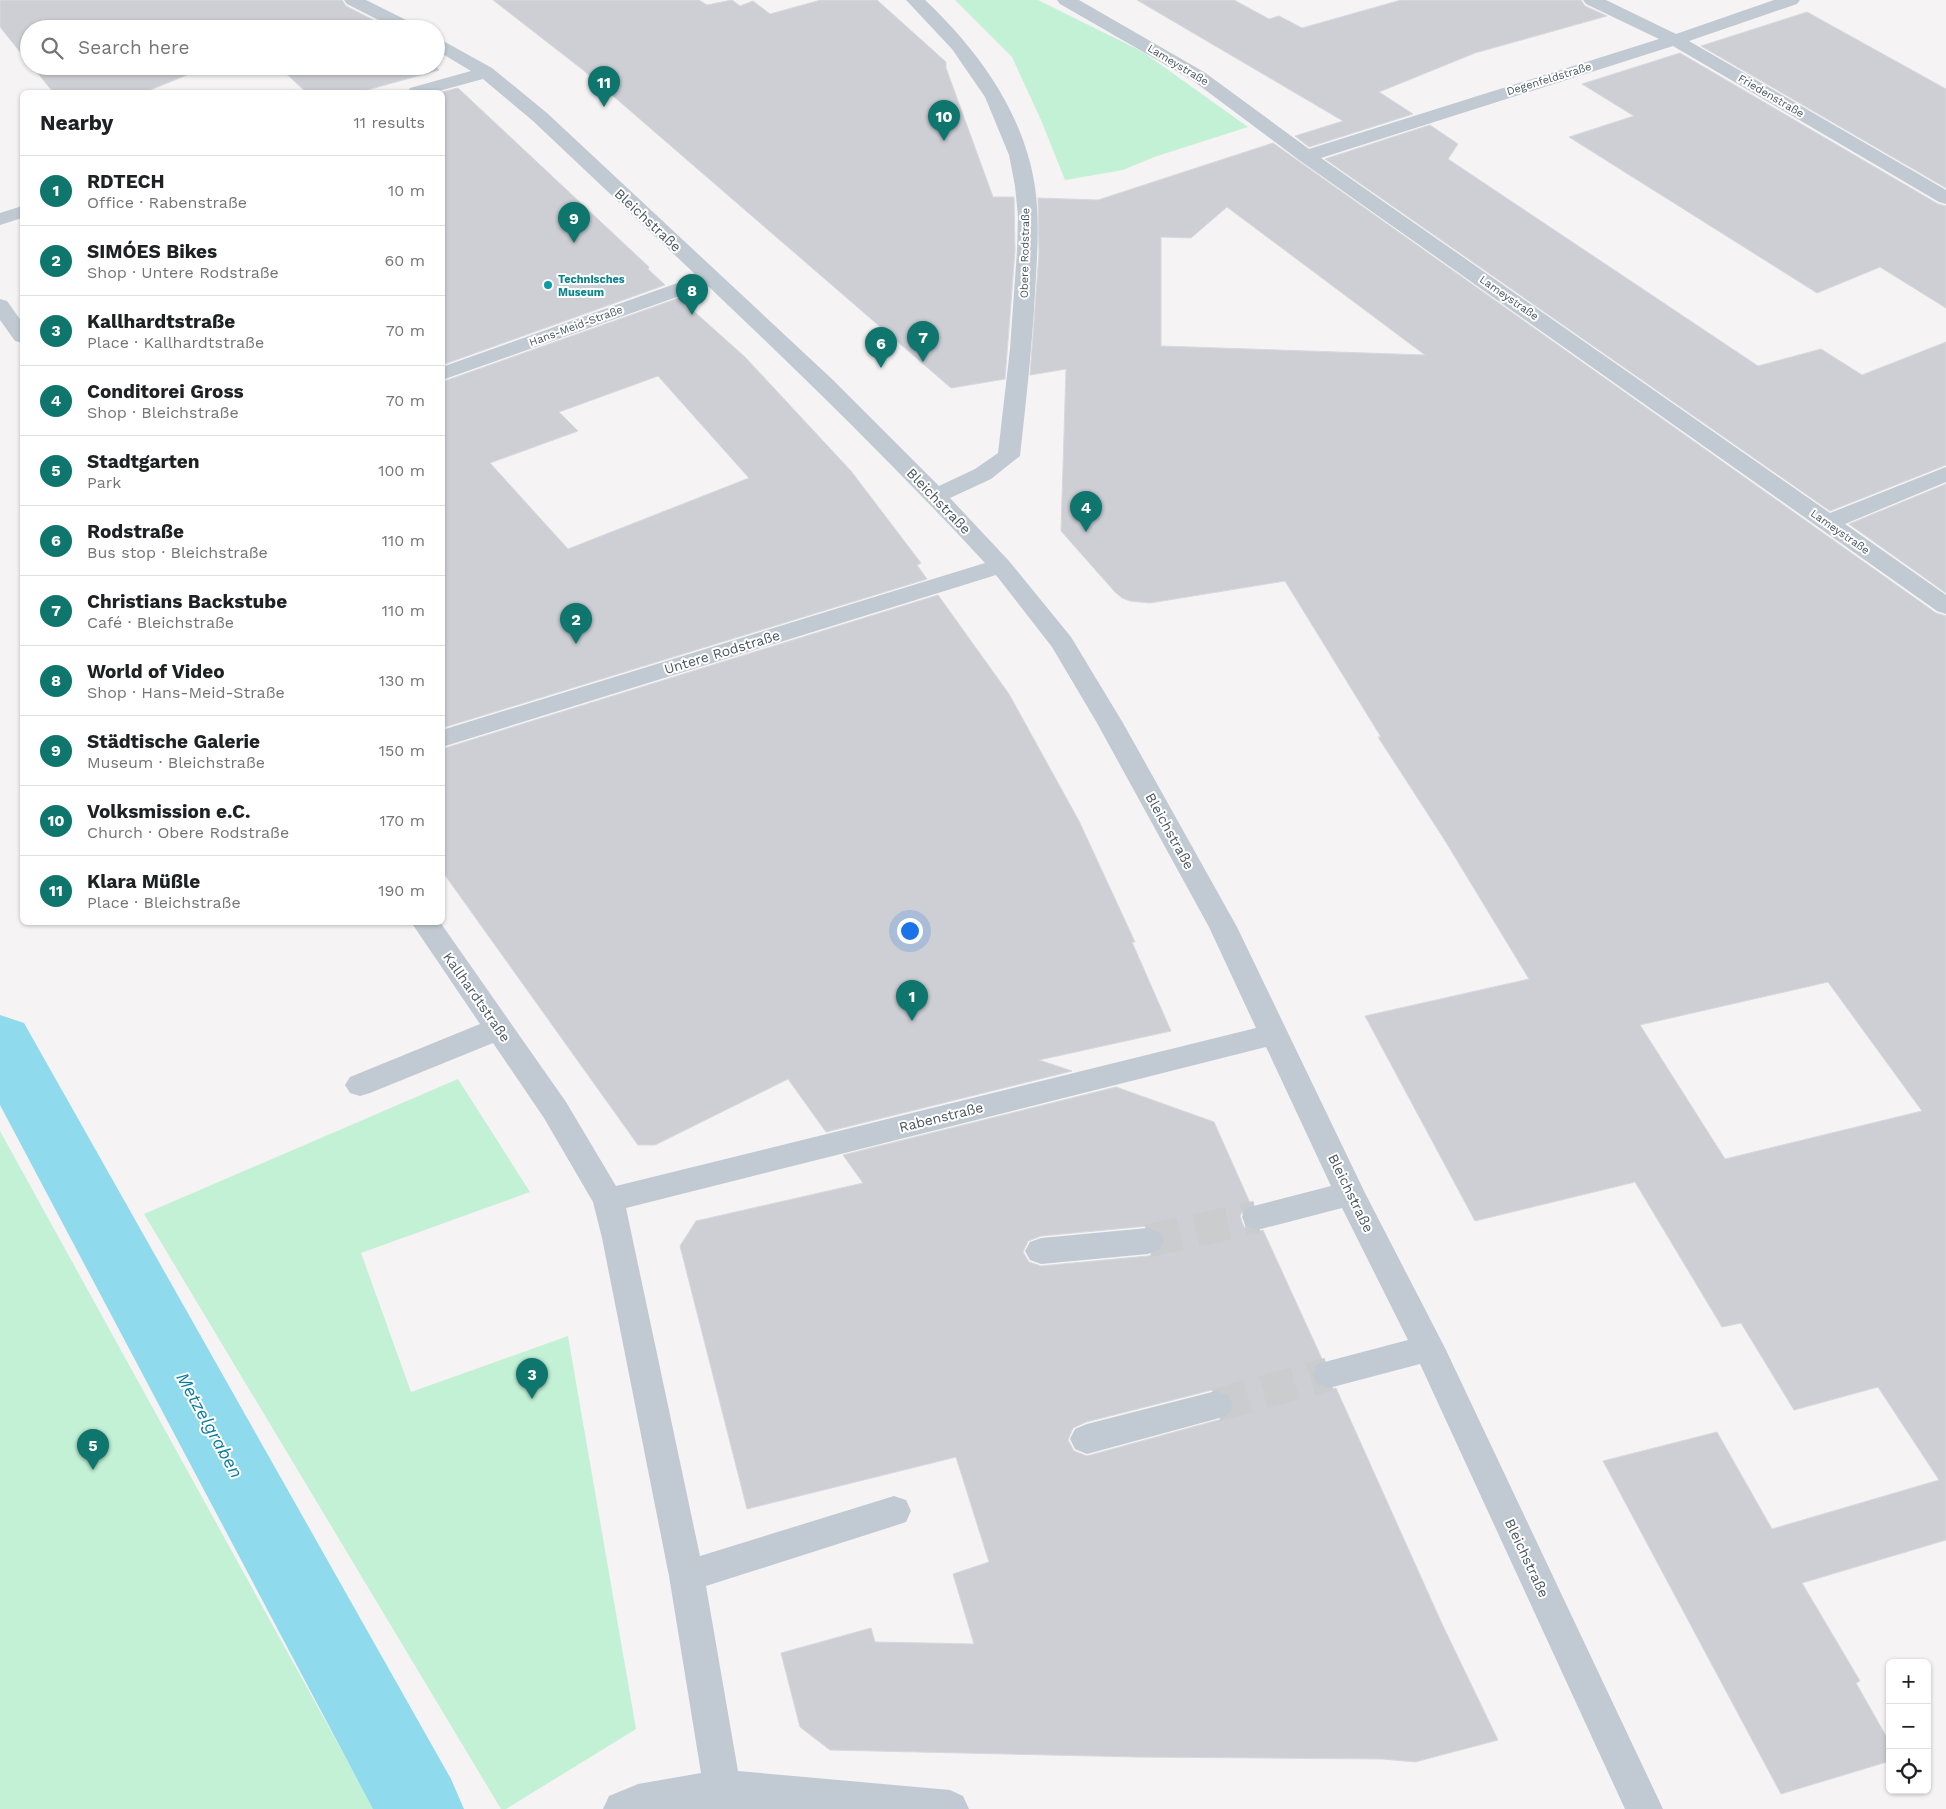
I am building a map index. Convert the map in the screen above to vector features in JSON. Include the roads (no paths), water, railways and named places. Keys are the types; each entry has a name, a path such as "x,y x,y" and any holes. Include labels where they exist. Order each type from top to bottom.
{"street":[{"path":"353,0 392,20"},
{"name":"Obere Rodstraße","path":"915,0 970,58 998,102 1020,165 1028,216 1024,308 1009,456 983,474 936,496"},
{"name":"Lameystraße","path":"1066,0 1198,76 1306,156 1946,606"},
{"name":"Friedenstraße","path":"1592,0 1675,40 1946,198"},
{"name":"Degenfeldstraße","path":"1306,156 1675,40 1791,0"},
{"name":"Bleichstraße","path":"445,47 486,72 540,117 826,385 936,496 1001,566 1062,643 1110,723 1223,927 1350,1194 1429,1348 1644,1809"},
{"path":"424,90 486,72"},
{"path":"0,219 20,213"},
{"name":"Hans-Meid-Straße","path":"445,373 710,278"},
{"path":"0,305 20,334"},
{"path":"1827,523 1946,474"},
{"name":"Untere Rodstraße","path":"445,738 1001,566"},
{"name":"Kallhardtstraße","path":"427,925 555,1110 608,1200 618,1238 687,1576 722,1799"},
{"path":"360,1085 499,1028"},
{"name":"Rabenstraße","path":"608,1200 1275,1034"},
{"path":"1257,1217 1350,1194"},
{"path":"1041,1251 1148,1241"},
{"path":"1329,1374 1429,1348"},
{"path":"1087,1439 1216,1405"},
{"path":"687,1576 894,1510"},
{"path":"622,1809 638,1802 722,1799 950,1809"}],"waterway":[{"name":"Metzelgraben","path":"0,1041 420,1809"}],"tunnel":[{"path":"1148,1241 1257,1217"},
{"path":"1216,1405 1329,1374"}],"place":[{"name":"Klara Müßle","path":"604,107"},
{"name":"Volksmission e.C.","path":"944,141"},
{"name":"Städtische Galerie","path":"574,243"},
{"name":"Technisches Museum","path":"548,285"},
{"name":"World of Video","path":"692,315"},
{"name":"Christians Backstube","path":"923,362"},
{"name":"Rodstraße","path":"881,368"},
{"name":"Conditorei Gross","path":"1086,532"},
{"name":"SIMÓES Bikes","path":"576,644"},
{"name":"RDTECH","path":"912,1021"},
{"name":"Kallhardtstraße","path":"532,1399"},
{"name":"Stadtgarten","path":"93,1470"}]}
